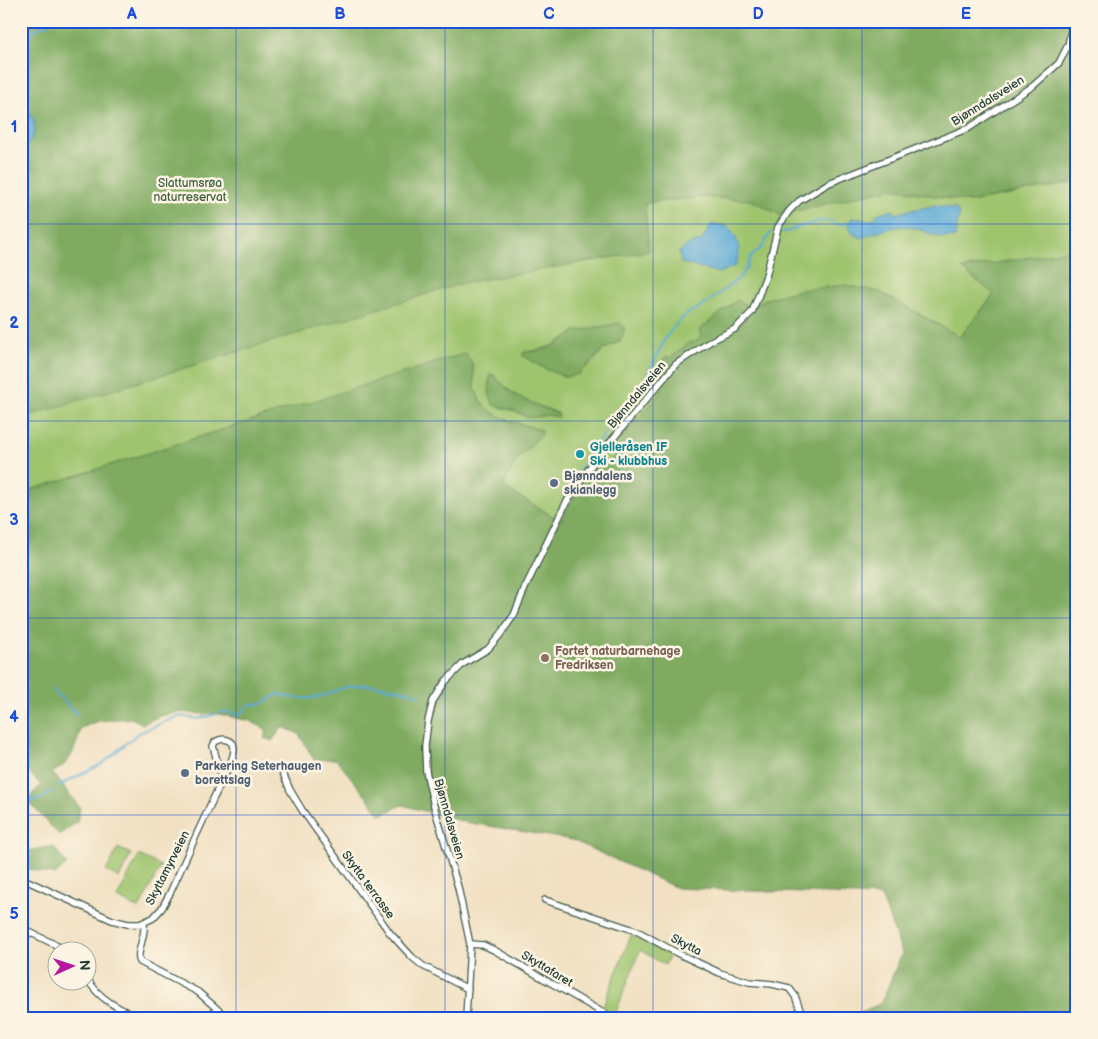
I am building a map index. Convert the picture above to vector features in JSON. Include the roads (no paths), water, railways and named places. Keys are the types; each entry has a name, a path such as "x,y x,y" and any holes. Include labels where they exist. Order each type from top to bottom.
{"street":[{"name":"Bjønndalsveien","path":"466,1018 470,944 458,886 434,806 426,771 425,746 433,701 445,682 463,664 488,649 514,615 524,588 566,503 595,460 676,364 711,341 735,330 752,312 766,276 778,227 789,211 799,201 829,183 969,128 1033,86 1059,63 1068,45 1073,21"},
{"name":"Skyttamyrveien","path":"21,878 116,922 132,924 144,922 156,915 164,904 222,779 234,751 232,742 224,739 215,742 213,746 222,779"},
{"name":"Skytta terrasse","path":"280,766 290,790 302,810 390,933 423,966 468,989"},
{"name":"Skytta","path":"545,900 637,930 677,953 720,973 750,982 789,988 795,996 804,1018"},
{"path":"144,922 145,935 138,955 140,962 198,992 224,1014"},
{"path":"21,928 50,942"},
{"name":"Skyttafaret","path":"470,944 494,950 612,1018"},
{"path":"98,992 116,1007 139,1018"}],"water":[{"path":"21,105 32,116 35,128 31,140 21,152"},
{"path":"935,205 956,209 959,215 955,237 938,237 914,228 901,227 887,229 861,238 852,233 848,223 852,218 870,220 879,213 892,210 897,214"},
{"path":"712,224 727,226 737,240 739,255 735,266 719,273 681,263 679,252 688,245 701,241"}],"waterway":[{"path":"21,42 36,29 53,21"},
{"path":"781,231 786,232 820,221 833,222 837,225 848,223"},
{"path":"563,496 592,451 644,382 666,337 687,314 706,304 740,277 751,257 762,247 770,233"},
{"path":"221,712 238,715 249,704 261,704 278,694 287,697 312,698 360,685 386,687 420,695"},
{"path":"52,689 77,714"},
{"path":"58,786 102,764 137,734 179,716 198,719 217,714"},
{"path":"21,806 32,800 39,800 53,791"}],"place":[{"name":"Gjelleråsen IF Ski - klubbhus","path":"580,454"},
{"name":"Bjønndalens skianlegg","path":"554,483"},
{"name":"Fortet naturbarnehage Fredriksen","path":"545,658"},
{"name":"Parkering Seterhaugen borettslag","path":"185,773"}],"park label":[{"name":"Slattumsrøa naturreservat","path":"190,190"}]}
